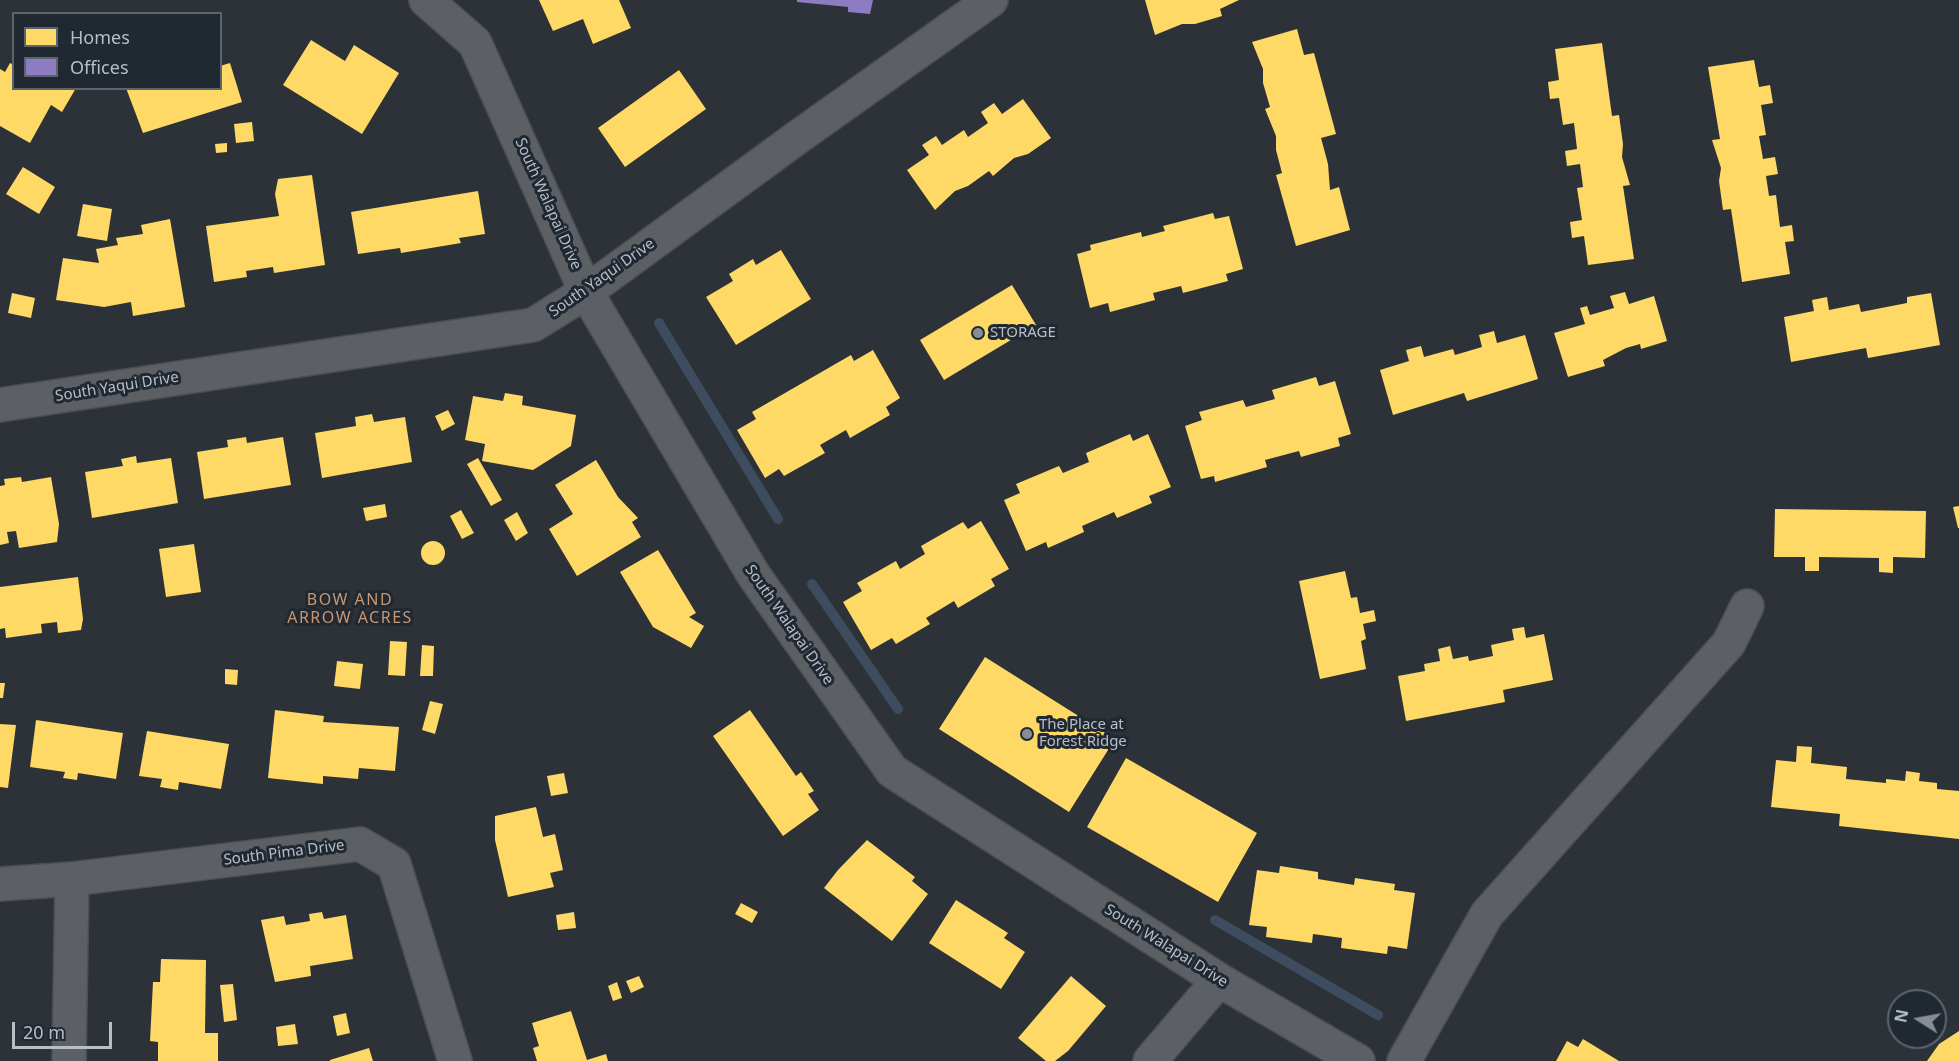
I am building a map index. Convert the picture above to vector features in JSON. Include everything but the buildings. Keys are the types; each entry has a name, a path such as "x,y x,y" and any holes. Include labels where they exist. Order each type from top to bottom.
{"street":[{"name":"South Walapai Drive","path":"426,0 475,43 586,292 753,574 892,771 1219,980 1358,1061"},
{"name":"South Yaqui Drive","path":"0,405 533,325 586,292 798,137 992,0"},
{"path":"1404,1061 1487,914 1729,643 1747,606"},
{"name":"South Pima Drive","path":"0,884 72,879 360,844 394,864 455,1061"},
{"path":"69,1061 72,879"},
{"path":"1150,1061 1219,980"}],"waterway":[{"path":"659,323 778,519"},
{"path":"812,584 898,709"},
{"path":"1215,920 1378,1015"}],"place":[{"name":"STORAGE","path":"978,333"},
{"name":"The Place at Forest Ridge","path":"1027,734"}],"district":[{"name":"BOW AND ARROW ACRES","path":"350,609"}]}
